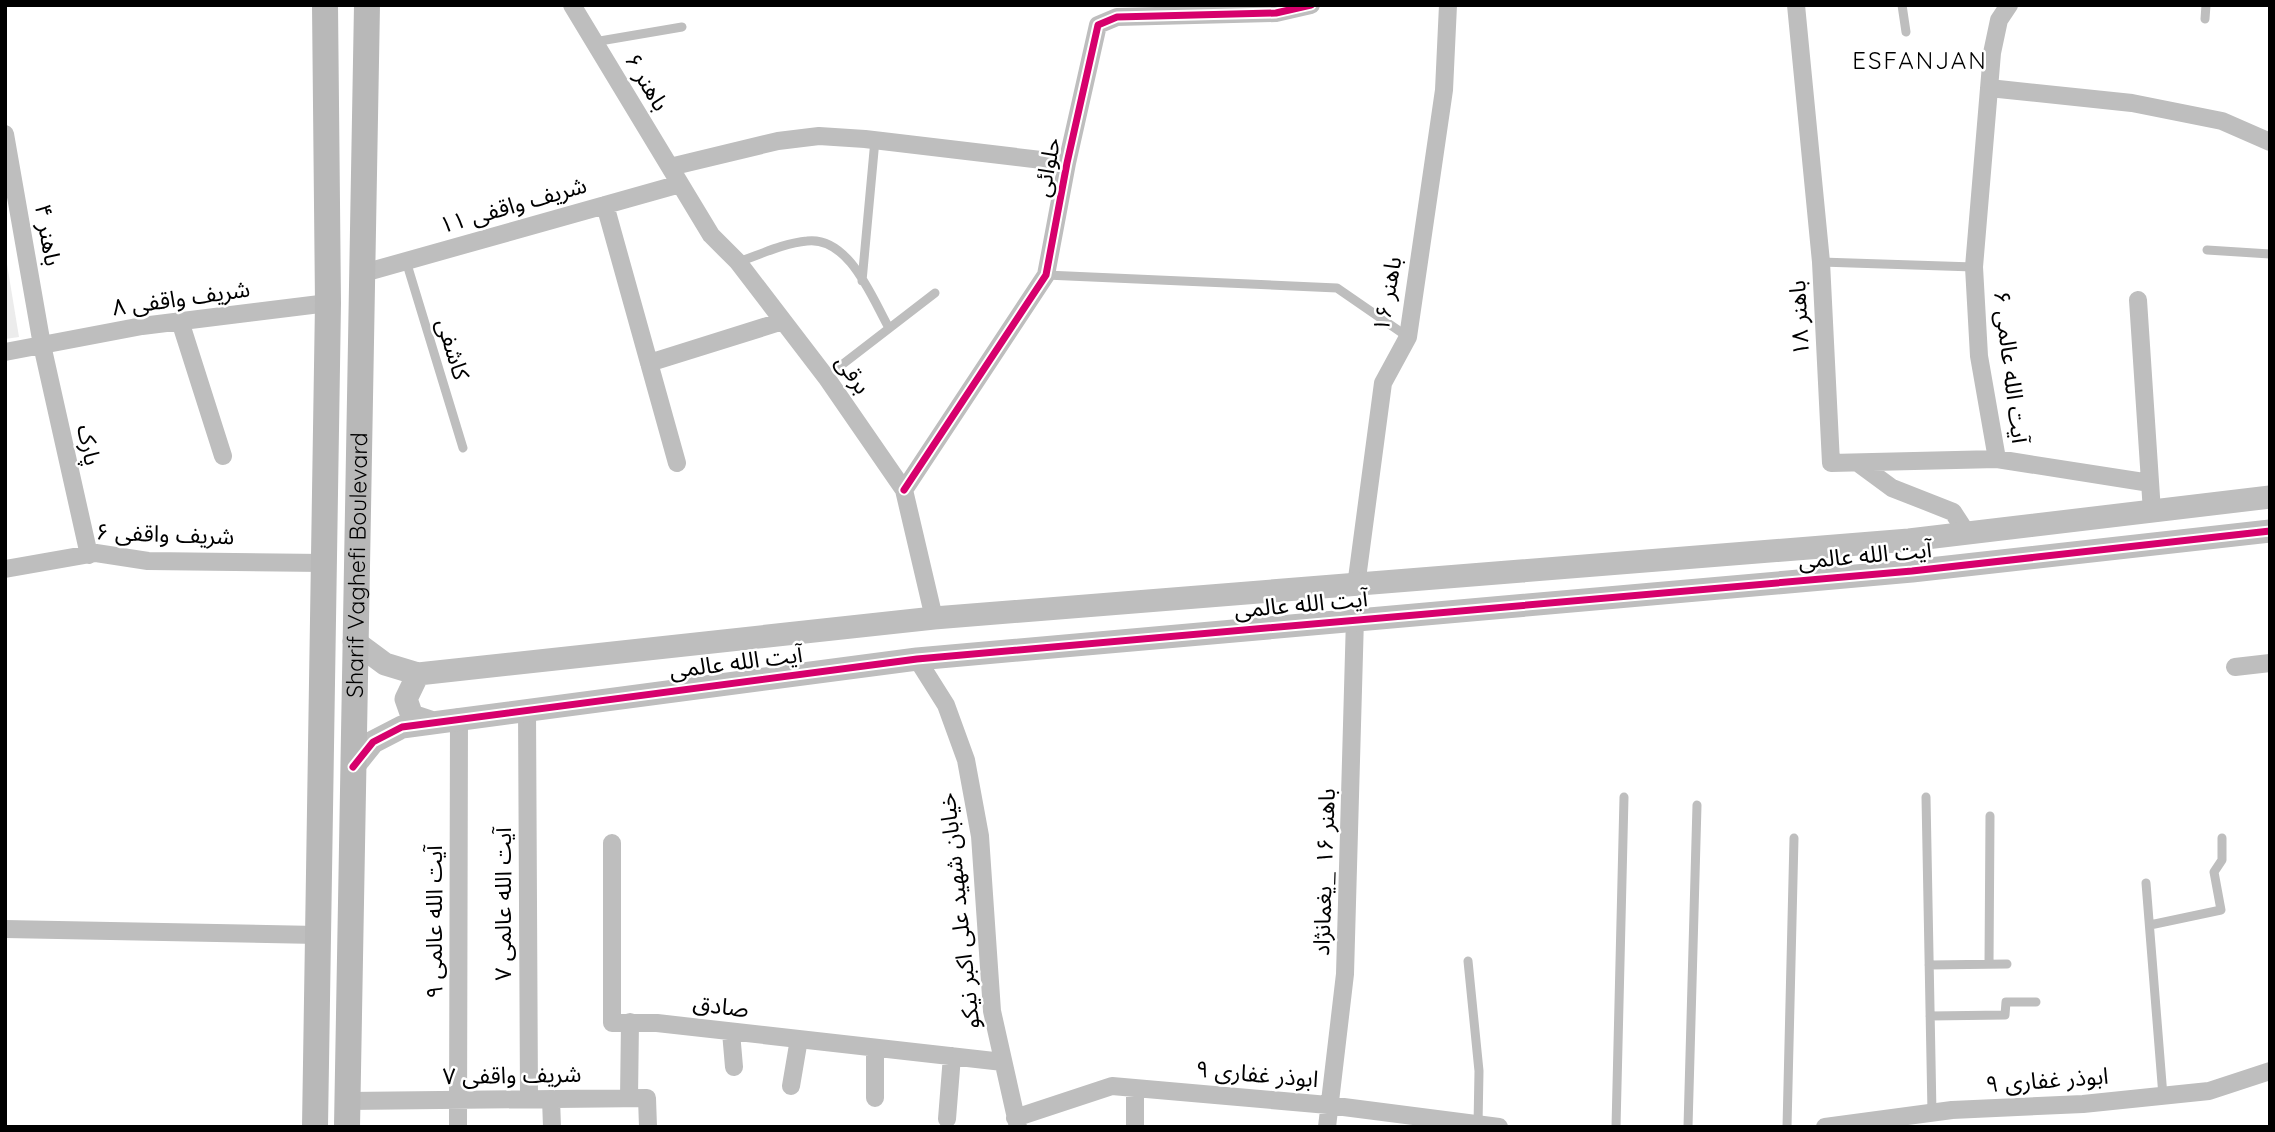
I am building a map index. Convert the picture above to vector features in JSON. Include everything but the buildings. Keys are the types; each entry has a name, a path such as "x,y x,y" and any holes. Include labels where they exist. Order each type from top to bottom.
{"main road":[{"name":"Sharif Vaghefi Boulevard","path":"315,1127 328,303 325,5"},
{"name":"Sharif Vaghefi Boulevard","path":"347,1114 360,274 367,5"}],"street":[{"name":"باهنر ۶","path":"572,5 680,184"},
{"name":"حلوائی","path":"904,490 1046,275 1067,163 1098,26 1117,17 1276,13 1311,5"},
{"name":"باهنر ۱۶","path":"1356,586 1384,383 1408,337 1444,90 1448,5"},
{"name":"باهنر ۱۸","path":"1796,5 1821,262 1831,463 1997,459"},
{"name":"آیت الله عالمی ۶","path":"2009,5 1999,20 1989,88 1974,267 1979,356 1997,459 2150,484"},
{"path":"1989,88 2132,103 2222,121 2270,142"},
{"name":"باهنر ۴","path":"5,134 42,345"},
{"path":"670,167 778,141 819,136 1067,163"},
{"name":"شریف واقفی ۱۱","path":"360,274 680,184"},
{"name":"برقی","path":"680,184 711,235 738,262 826,377 904,490 934,618"},
{"path":"605,205 677,463"},
{"path":"2138,300 2152,512"},
{"name":"شریف واقفی ۸","path":"5,352 180,321 328,303"},
{"path":"180,321 223,456"},
{"path":"649,363 783,321"},
{"name":"پارک","path":"42,345 89,555"},
{"path":"1858,463 1892,488 1953,512 1966,533"},
{"name":"آیت الله عالمی","path":"354,641 385,664 418,674 934,618 1909,540 2270,497"},
{"name":"آیت الله عالمی","path":"353,767 373,742 402,727 459,717 917,659 1355,618 1912,571 2270,531"},
{"path":"1909,540 1912,571"},
{"name":"شریف واقفی ۶","path":"5,569 89,555 148,561 324,563"},
{"name":"باهنر ۱۶ _یغمانژاد","path":"1327,1127 1346,974 1355,618"},
{"name":"خیابان شهید علی اکبر نیکو","path":"917,659 946,705 966,760 980,836 992,1011 1016,1122"},
{"path":"2235,667 2270,663"},
{"path":"418,674 408,688 406,699 412,716 430,722"},
{"name":"آیت الله عالمی ۷","path":"527,709 529,1099"},
{"name":"آیت الله عالمی ۹","path":"458,1127 459,717"},
{"path":"612,843 612,1023 629,1022 629,1098 647,1098 648,1127"},
{"path":"5,929 318,935"},
{"name":"صادق","path":"629,1022 1003,1062"},
{"path":"731,1032 734,1067"},
{"path":"791,1086 799,1039"},
{"path":"875,1098 876,1048"},
{"path":"947,1119 952,1056"},
{"name":"ابوذر غفاری ۹","path":"1825,1127 1907,1122 1932,1113 2209,1091 2270,1071"},
{"name":"ابوذر غفاری ۹","path":"1016,1122 1112,1086 1328,1105 1499,1127"},
{"path":"1135,1088 1135,1127"},
{"name":"شریف واقفی ۷","path":"347,1114 458,1099 629,1098"},
{"path":"551,1099 552,1127"}],"lane":[{"path":"1902,5 1906,32"},
{"path":"2205,19 2206,5"},
{"path":"594,42 682,27"},
{"path":"862,281 875,140"},
{"path":"738,262 807,241 828,243 841,252 862,281 889,328"},
{"path":"2207,250 2270,254"},
{"name":"کاشفی","path":"406,261 463,448"},
{"path":"1821,262 1974,267"},
{"path":"1046,275 1336,288 1408,337"},
{"path":"826,377 935,293"},
{"path":"1616,1127 1624,797"},
{"path":"1926,797 1932,1113"},
{"path":"1688,1127 1697,805"},
{"path":"1989,964 1990,816"},
{"path":"1787,1127 1794,838"},
{"path":"2150,925 2221,910 2214,872 2222,860 2221,838"},
{"path":"2146,883 2163,1096"},
{"path":"1468,961 1479,1072 1478,1126"},
{"path":"1929,965 2007,964"},
{"path":"1930,1016 2005,1015 2006,1002 2036,1002"}],"shaded area":[{"path":"5,252 19,337 5,339"}],"cycle path":[{"path":"904,490 1046,275 1067,163 1098,25 1117,17 1276,13 1311,5"},
{"path":"353,767 373,742 402,727 917,659 1912,571 2270,531"}],"district":[{"name":"ESFANJAN","path":"1920,61"}]}
